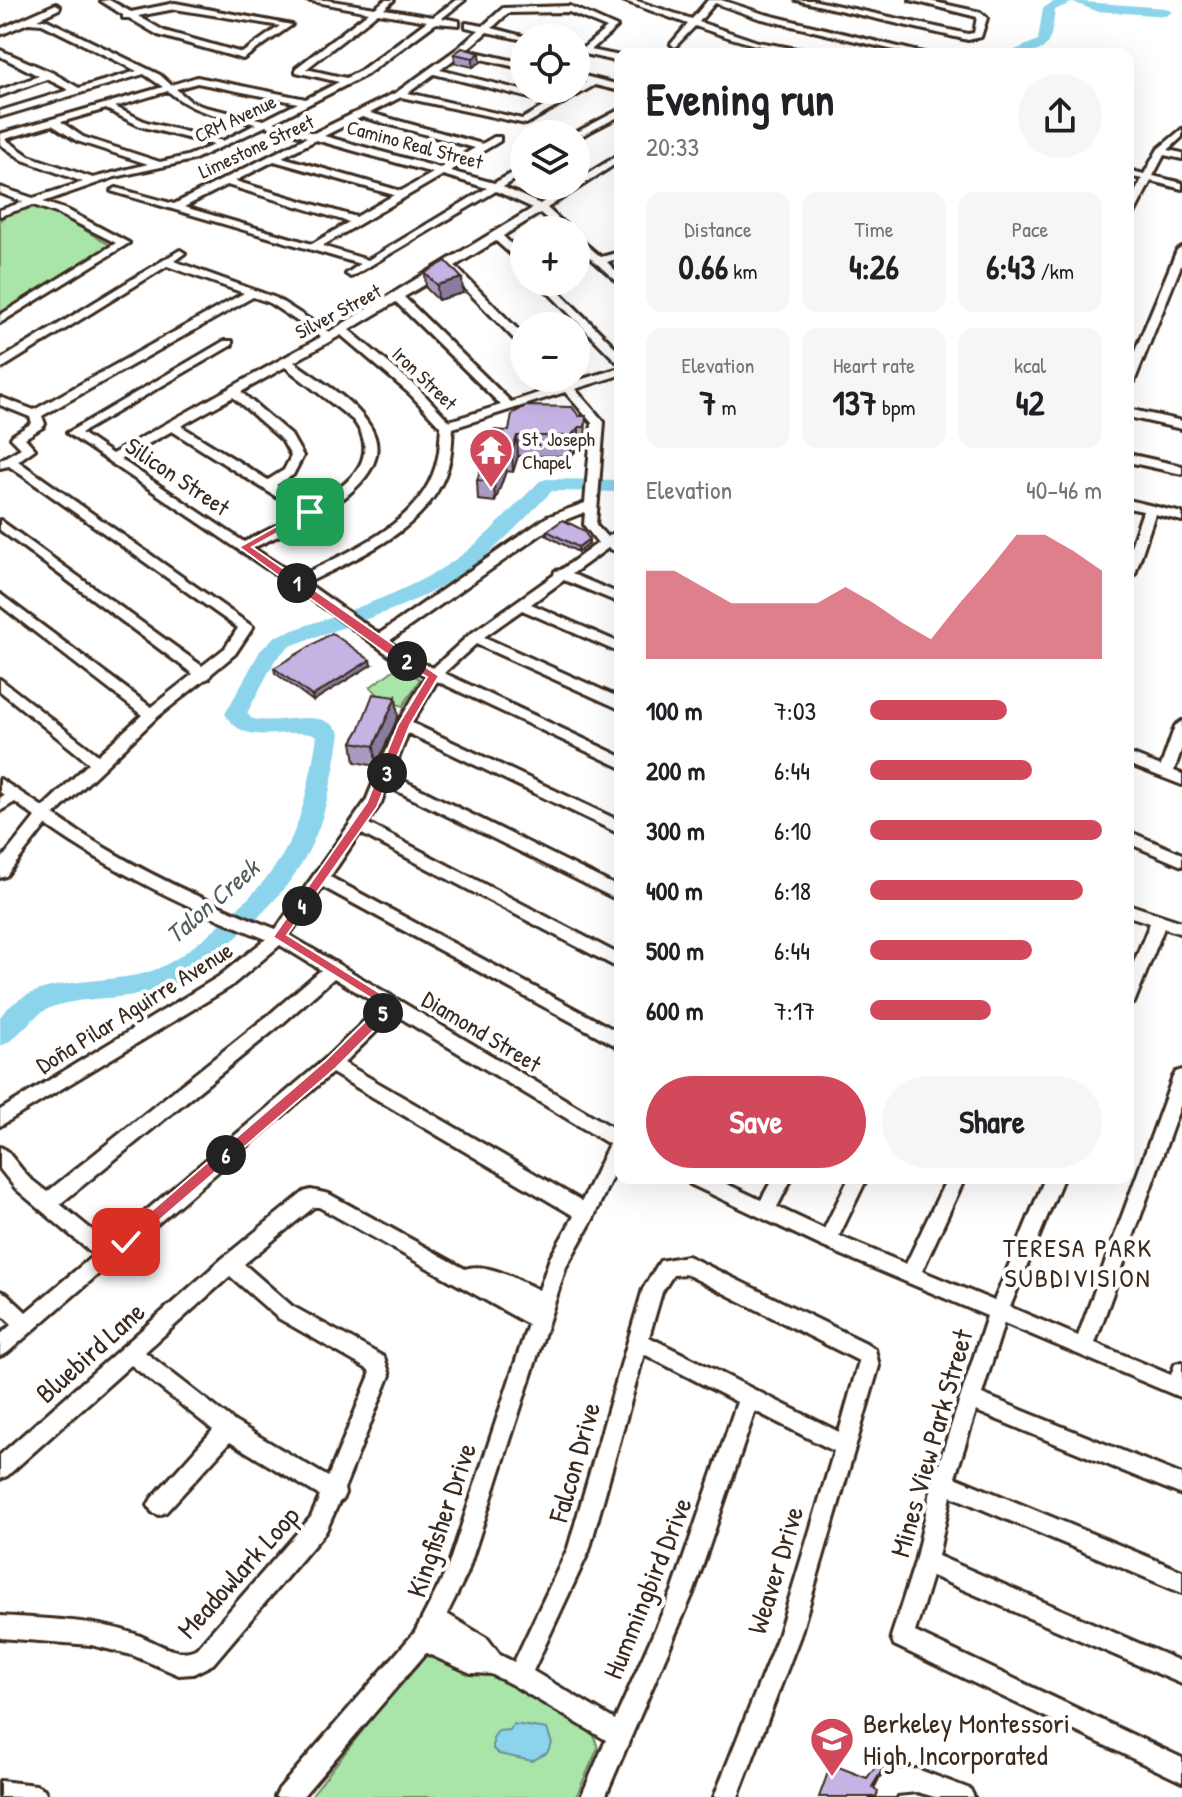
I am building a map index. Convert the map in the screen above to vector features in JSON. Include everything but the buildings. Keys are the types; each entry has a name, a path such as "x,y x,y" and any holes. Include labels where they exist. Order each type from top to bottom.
{"street":[{"path":"95,0 108,0 126,16 171,37 243,56 288,25 175,6 126,16"},
{"path":"310,0 456,23"},
{"path":"348,81 299,70 390,0"},
{"name":"CRM Avenue","path":"0,213 91,181 190,158 224,144 348,81 461,0"},
{"path":"626,0 772,48"},
{"path":"675,44 713,0 761,16 897,48"},
{"path":"800,0 975,37 982,16 914,0"},
{"path":"963,11 973,0"},
{"path":"0,32 56,7"},
{"name":"Limestone Street","path":"174,208 317,139 400,94 460,51 509,9 570,9 613,27 590,44"},
{"name":"Camino Real Street","path":"27,20 44,22 145,71 201,109 443,170 496,187 541,208 550,216"},
{"path":"469,25 510,34"},
{"path":"460,51 510,63"},
{"path":"590,52 614,58"},
{"path":"0,53 78,91"},
{"path":"0,64 13,58"},
{"path":"0,114 145,71"},
{"path":"434,71 510,90"},
{"path":"0,93 50,75"},
{"path":"0,138 200,79 309,102"},
{"path":"590,80 614,86"},
{"path":"590,84 595,81"},
{"path":"400,94 523,122 555,104"},
{"path":"105,105 143,124 224,144"},
{"path":"363,114 484,147"},
{"path":"590,128 614,115"},
{"path":"52,121 80,139 157,164"},
{"path":"1134,205 1161,151 1182,132"},
{"path":"0,138 26,158 91,181"},
{"path":"315,246 497,139"},
{"path":"1161,151 1182,156"},
{"path":"274,158 403,195"},
{"name":"Silver Street","path":"590,176 614,161"},
{"path":"1134,174 1182,186"},
{"path":"351,274 510,178"},
{"path":"225,181 358,221"},
{"path":"0,190 89,223 124,243 0,320"},
{"path":"116,191 368,263"},
{"name":"Silver Street","path":"113,458 284,360 399,299 553,200"},
{"path":"498,237 510,249"},
{"path":"1134,367 1182,250"},
{"path":"590,252 614,275"},
{"path":"0,365 180,253"},
{"path":"599,261 614,257"},
{"path":"167,262 249,295 278,303 329,337"},
{"path":"450,267 510,329"},
{"path":"35,415 249,295"},
{"path":"557,296 614,353"},
{"path":"399,299 509,406"},
{"name":"Iron Street","path":"297,583 390,533 417,513 432,494 446,462 447,426 414,391 343,331"},
{"name":"Silicon Street","path":"228,343 73,433 342,613 378,642 433,676 614,759"},
{"path":"244,547 352,488 370,460 372,446 358,419 284,360"},
{"path":"590,381 614,373"},
{"path":"232,390 287,438 297,456 289,472 268,485"},
{"path":"447,426 555,392"},
{"path":"572,392 598,422 590,525 613,546"},
{"path":"0,401 35,415 39,424 17,438 28,449 5,463 246,627 242,639 204,675 151,715 41,817 0,872"},
{"path":"1134,414 1182,425"},
{"path":"173,426 310,512"},
{"path":"1134,459 1182,470"},
{"path":"378,642 526,537 593,494"},
{"path":"1134,505 1182,517"},
{"path":"1134,556 1150,509"},
{"path":"0,524 204,675"},
{"name":"Doña Pilar Aguirre Avenue","path":"0,1119 224,982 279,937 359,826 385,778 404,725 433,676 474,638 560,574 613,546"},
{"path":"560,574 614,596"},
{"path":"0,598 151,715"},
{"path":"520,604 614,645"},
{"path":"474,638 614,701"},
{"path":"0,684 98,763"},
{"path":"404,725 614,825"},
{"path":"1166,774 1182,726"},
{"path":"1134,761 1182,780"},
{"path":"385,778 614,892"},
{"name":"Diamond Street","path":"0,784 7,801 202,906 279,937 614,1137"},
{"path":"359,826 614,960"},
{"path":"1134,840 1182,860"},
{"path":"321,879 614,1038"},
{"path":"1134,912 1182,928"},
{"path":"1134,983 1159,920"},
{"path":"46,1204 277,1018 333,969"},
{"path":"0,1347 331,1064 392,1005"},
{"path":"331,1064 586,1213"},
{"path":"1083,1348 1182,1077"},
{"name":"Kingfisher Drive","path":"287,1797 423,1640 436,1620 456,1574 557,1264 614,1154"},
{"path":"0,1155 22,1183 110,1256"},
{"path":"709,1184 828,1240 998,1313 1083,1348 1180,1382"},
{"path":"765,1211 780,1184"},
{"path":"828,1240 855,1184"},
{"path":"910,1276 953,1184"},
{"name":"Mines View Park Street","path":"1052,1184 998,1313 943,1482 926,1562 902,1637 1182,1770"},
{"name":"Bluebird Lane","path":"0,1469 230,1264 311,1198 322,1200 457,1272 540,1310"},
{"name":"Meadowlark Loop","path":"0,1627 91,1634 133,1644 166,1660 193,1663 205,1656 319,1524 335,1493 380,1375 377,1364 285,1312 230,1264"},
{"name":"Falcon Drive","path":"519,1676 578,1551 653,1289 667,1267 687,1265 868,1356"},
{"path":"0,1300 26,1325"},
{"path":"638,1341 843,1445"},
{"path":"131,1353 228,1429 335,1493"},
{"name":"Weaver Drive","path":"726,1797 789,1636 843,1445 869,1366 868,1356"},
{"name":"Hummingbird Drive","path":"593,1797 683,1591 749,1397"},
{"path":"970,1399 1182,1485"},
{"path":"159,1505 228,1429"},
{"path":"943,1482 1182,1582"},
{"path":"926,1562 1182,1673"},
{"path":"436,1620 480,1647 492,1663"},
{"path":"423,1640 471,1662 492,1663 519,1676 619,1735"},
{"path":"883,1797 889,1785 906,1778 928,1782 962,1797"},
{"path":"0,1793 36,1797"}],"green space":[{"path":"42,205 113,247 0,315 0,220 15,211"},
{"path":"399,666 420,679 403,706 384,700 370,687"},
{"path":"429,1652 481,1668 593,1733 598,1748 576,1797 310,1797 420,1658"}],"water":[{"path":"513,1724 547,1729 552,1744 547,1753 532,1761 499,1754 493,1749 493,1738 498,1731 510,1730"}],"waterway":[{"name":"Talon Creek","path":"1036,48 1044,42 1049,8 1068,0"},
{"name":"Talon Creek","path":"1078,0 1096,7 1166,12"},
{"name":"Talon Creek","path":"0,1036 14,1018 49,998 134,986 173,973 249,913 283,877 298,852 311,819 329,733 318,727 305,726 253,728 243,723 236,714 267,656 281,642 414,592 453,571 487,544 547,485 614,486"}],"place":[{"name":"St. Joseph Chapel","path":"491,489"},
{"name":"Berkeley Montessori High, Incorporated","path":"832,1778"}],"district":[{"name":"TERESA PARK SUBDIVISION","path":"1078,1262"}],"route":[{"path":"126,1242 331,1064 392,1005 279,937 373,803 404,725 433,676 388,649 244,547 310,512"}]}
